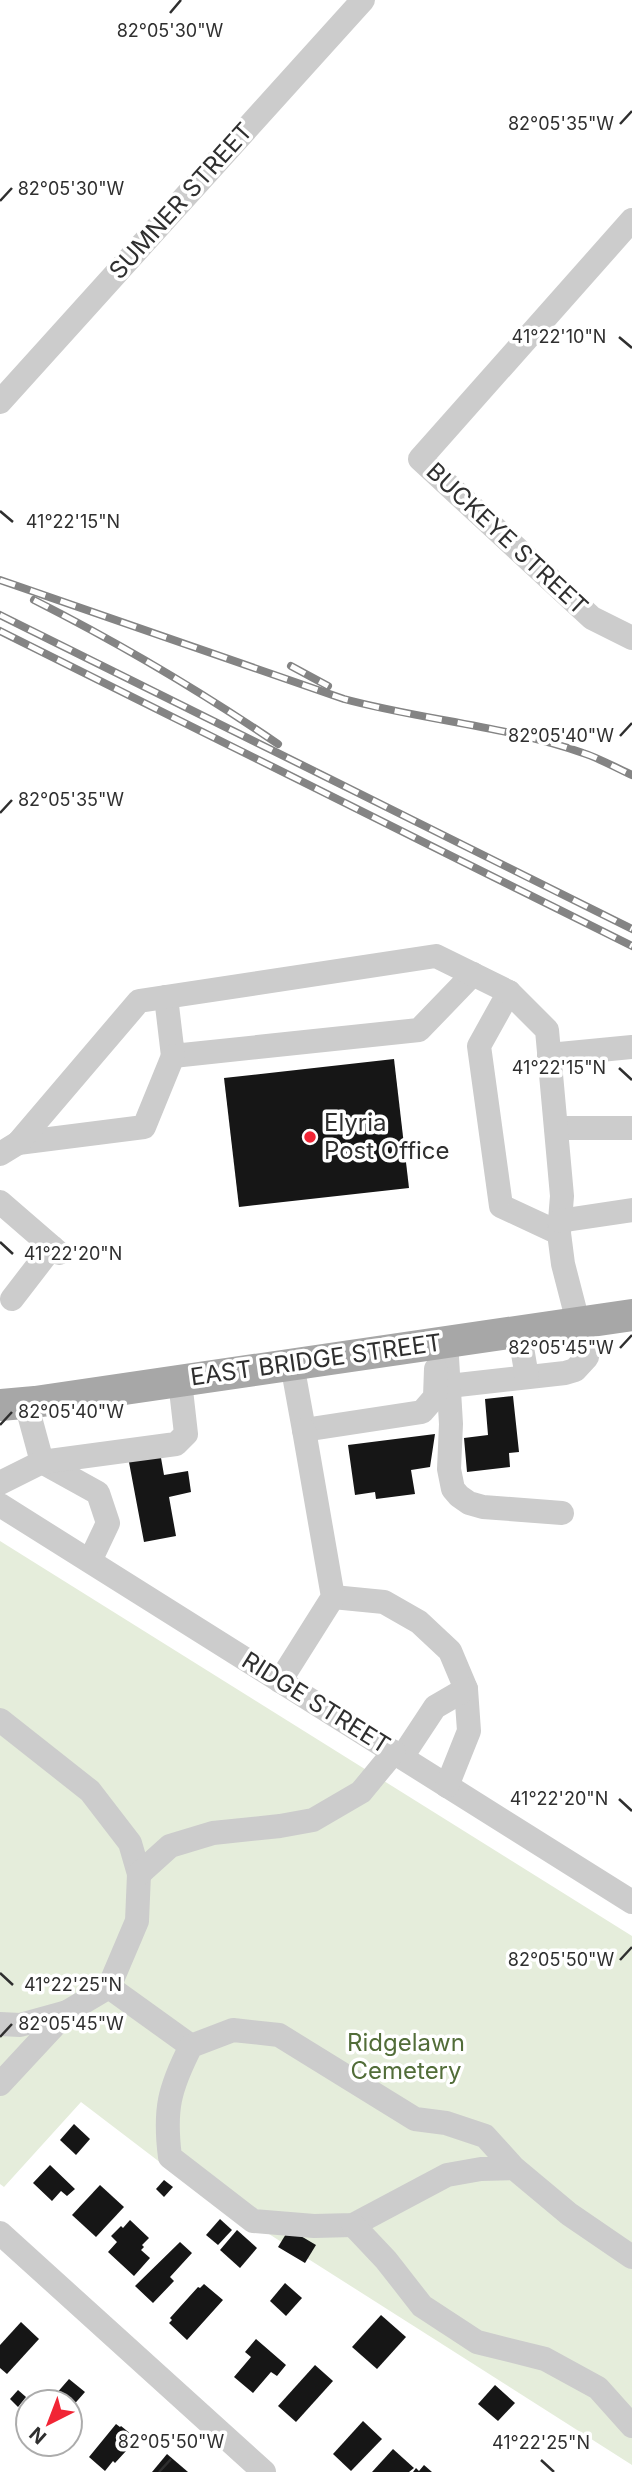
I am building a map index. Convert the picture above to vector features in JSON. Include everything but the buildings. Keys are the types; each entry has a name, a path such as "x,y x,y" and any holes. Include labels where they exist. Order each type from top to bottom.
{"main road":[{"name":"EAST BRIDGE STREET","path":"13,1404 632,1315"}],"street":[{"name":"SUMNER STREET","path":"0,402 363,0"},
{"name":"BUCKEYE STREET","path":"632,220 420,459 592,618 632,638"},
{"path":"9,1149 139,1001 436,956 509,992 547,1030 562,1196 559,1227 563,1264 587,1357 575,1370 565,1373 449,1386"},
{"path":"173,1056 419,1030 473,974"},
{"path":"509,992 479,1046 500,1206 559,1227 632,1210"},
{"path":"9,1149 144,1127 173,1056 166,997"},
{"path":"549,1055 632,1047"},
{"path":"556,1128 632,1128"},
{"path":"0,1202 55,1250 12,1299"},
{"path":"519,1330 527,1377"},
{"path":"441,1342 449,1386 449,1469 453,1489 469,1503 483,1507 562,1513"},
{"path":"304,1430 422,1412 435,1397 441,1342"},
{"path":"280,1681 333,1597 292,1364"},
{"path":"0,1483 42,1462 176,1444 186,1434 180,1381"},
{"path":"13,1404 42,1462 98,1493 108,1523 90,1561"},
{"name":"RIDGE STREET","path":"0,1505 632,1902"},
{"path":"333,1597 384,1602 419,1622 450,1651 466,1689 469,1731 447,1786"},
{"path":"139,1874 170,1846 213,1833 313,1820 361,1792 398,1755 435,1707 466,1689"},
{"path":"0,1720 90,1791 130,1843 139,1874 137,1921 108,1987 67,2012 0,2084"},
{"path":"108,1987 191,2046"},
{"path":"0,2024 20,2025 67,2012"},
{"path":"514,2168 481,2169 447,2175 353,2225 314,2226 253,2221 170,2157 166,2122 174,2078 191,2046 233,2030 279,2035 415,2119 446,2123 485,2136 514,2168 569,2214 632,2257"},
{"path":"353,2225 386,2260 422,2306 477,2342 545,2359 598,2388 632,2426"},
{"path":"0,2233 264,2472"}],"green space":[{"name":"Ridgelawn Cemetery","path":"0,1541 632,1936 632,2465 178,2176 81,2102 4,2187 0,2184"}],"railway":[{"path":"0,580 344,699 524,736 589,755 632,775"},
{"path":"34,600 159,668 278,744"},
{"path":"0,615 632,929"},
{"path":"0,631 632,946"},
{"path":"291,666 328,686"}],"place":[{"name":"Elyria Post Office","path":"310,1137"}]}
